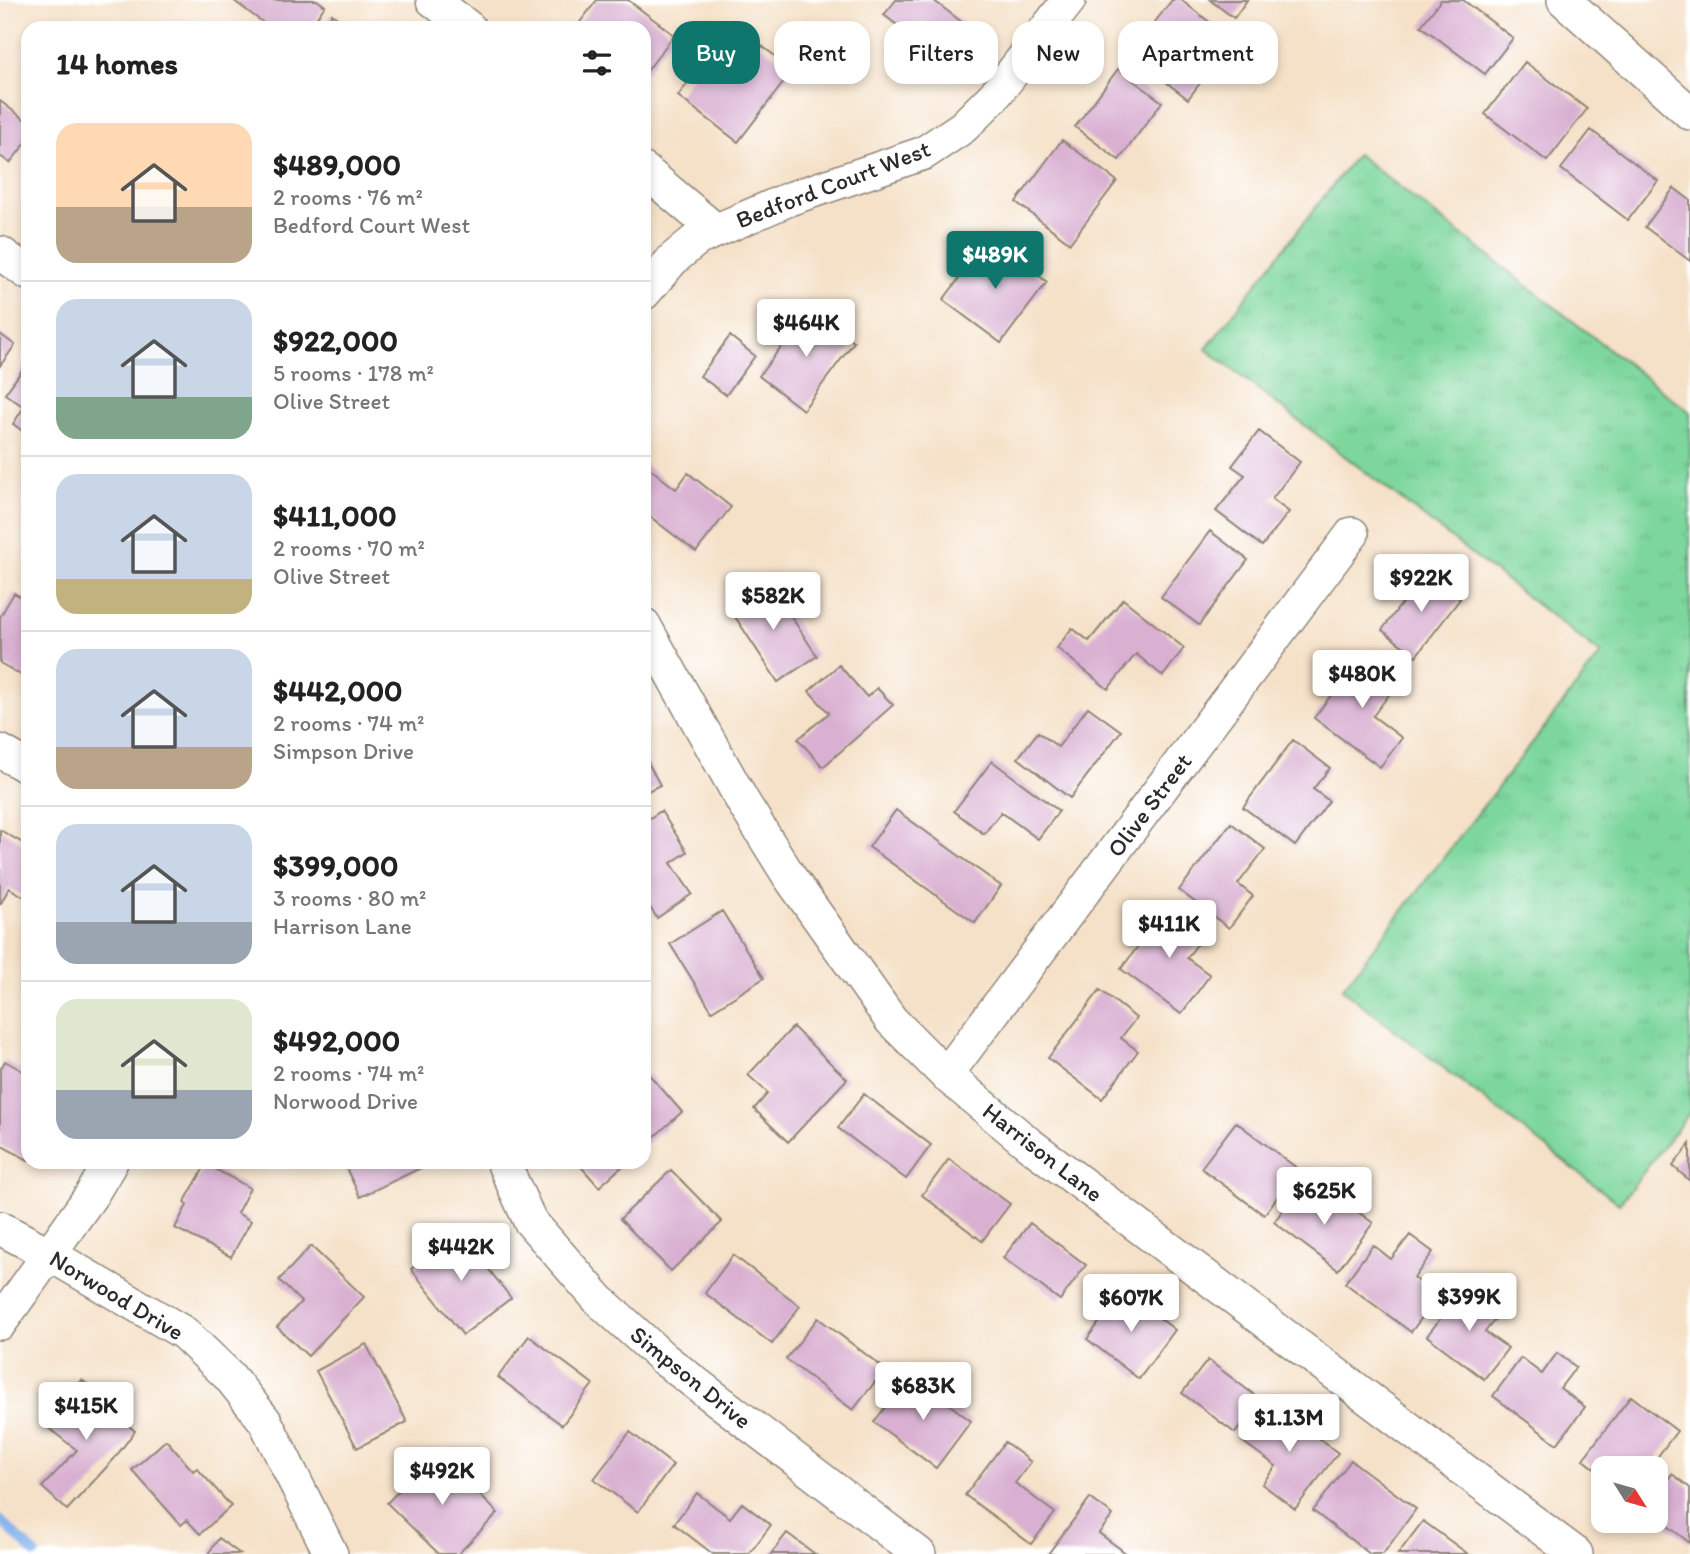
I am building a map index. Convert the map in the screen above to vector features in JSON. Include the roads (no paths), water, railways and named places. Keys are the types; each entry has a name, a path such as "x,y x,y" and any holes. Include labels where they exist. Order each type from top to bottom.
{"street":[{"path":"433,0 460,21"},
{"path":"1564,0 1690,114"},
{"name":"Bedford Court West","path":"651,285 673,259 697,239 789,199 924,153 964,127 994,96 1061,3"},
{"path":"651,176 715,230"},
{"path":"0,253 21,268"},
{"name":"Olive Street","path":"946,1075 1352,534"},
{"name":"Harrison Lane","path":"651,638 743,802 789,876 891,1020 946,1075 1040,1152 1576,1554"},
{"path":"0,751 21,763"},
{"path":"0,1323 107,1169"},
{"name":"Simpson Drive","path":"506,1169 530,1221 599,1300 664,1359 919,1554"},
{"name":"Norwood Drive","path":"0,1228 184,1332 229,1376 265,1421 331,1554"}],"waterway":[{"path":"0,1520 35,1554"}]}
